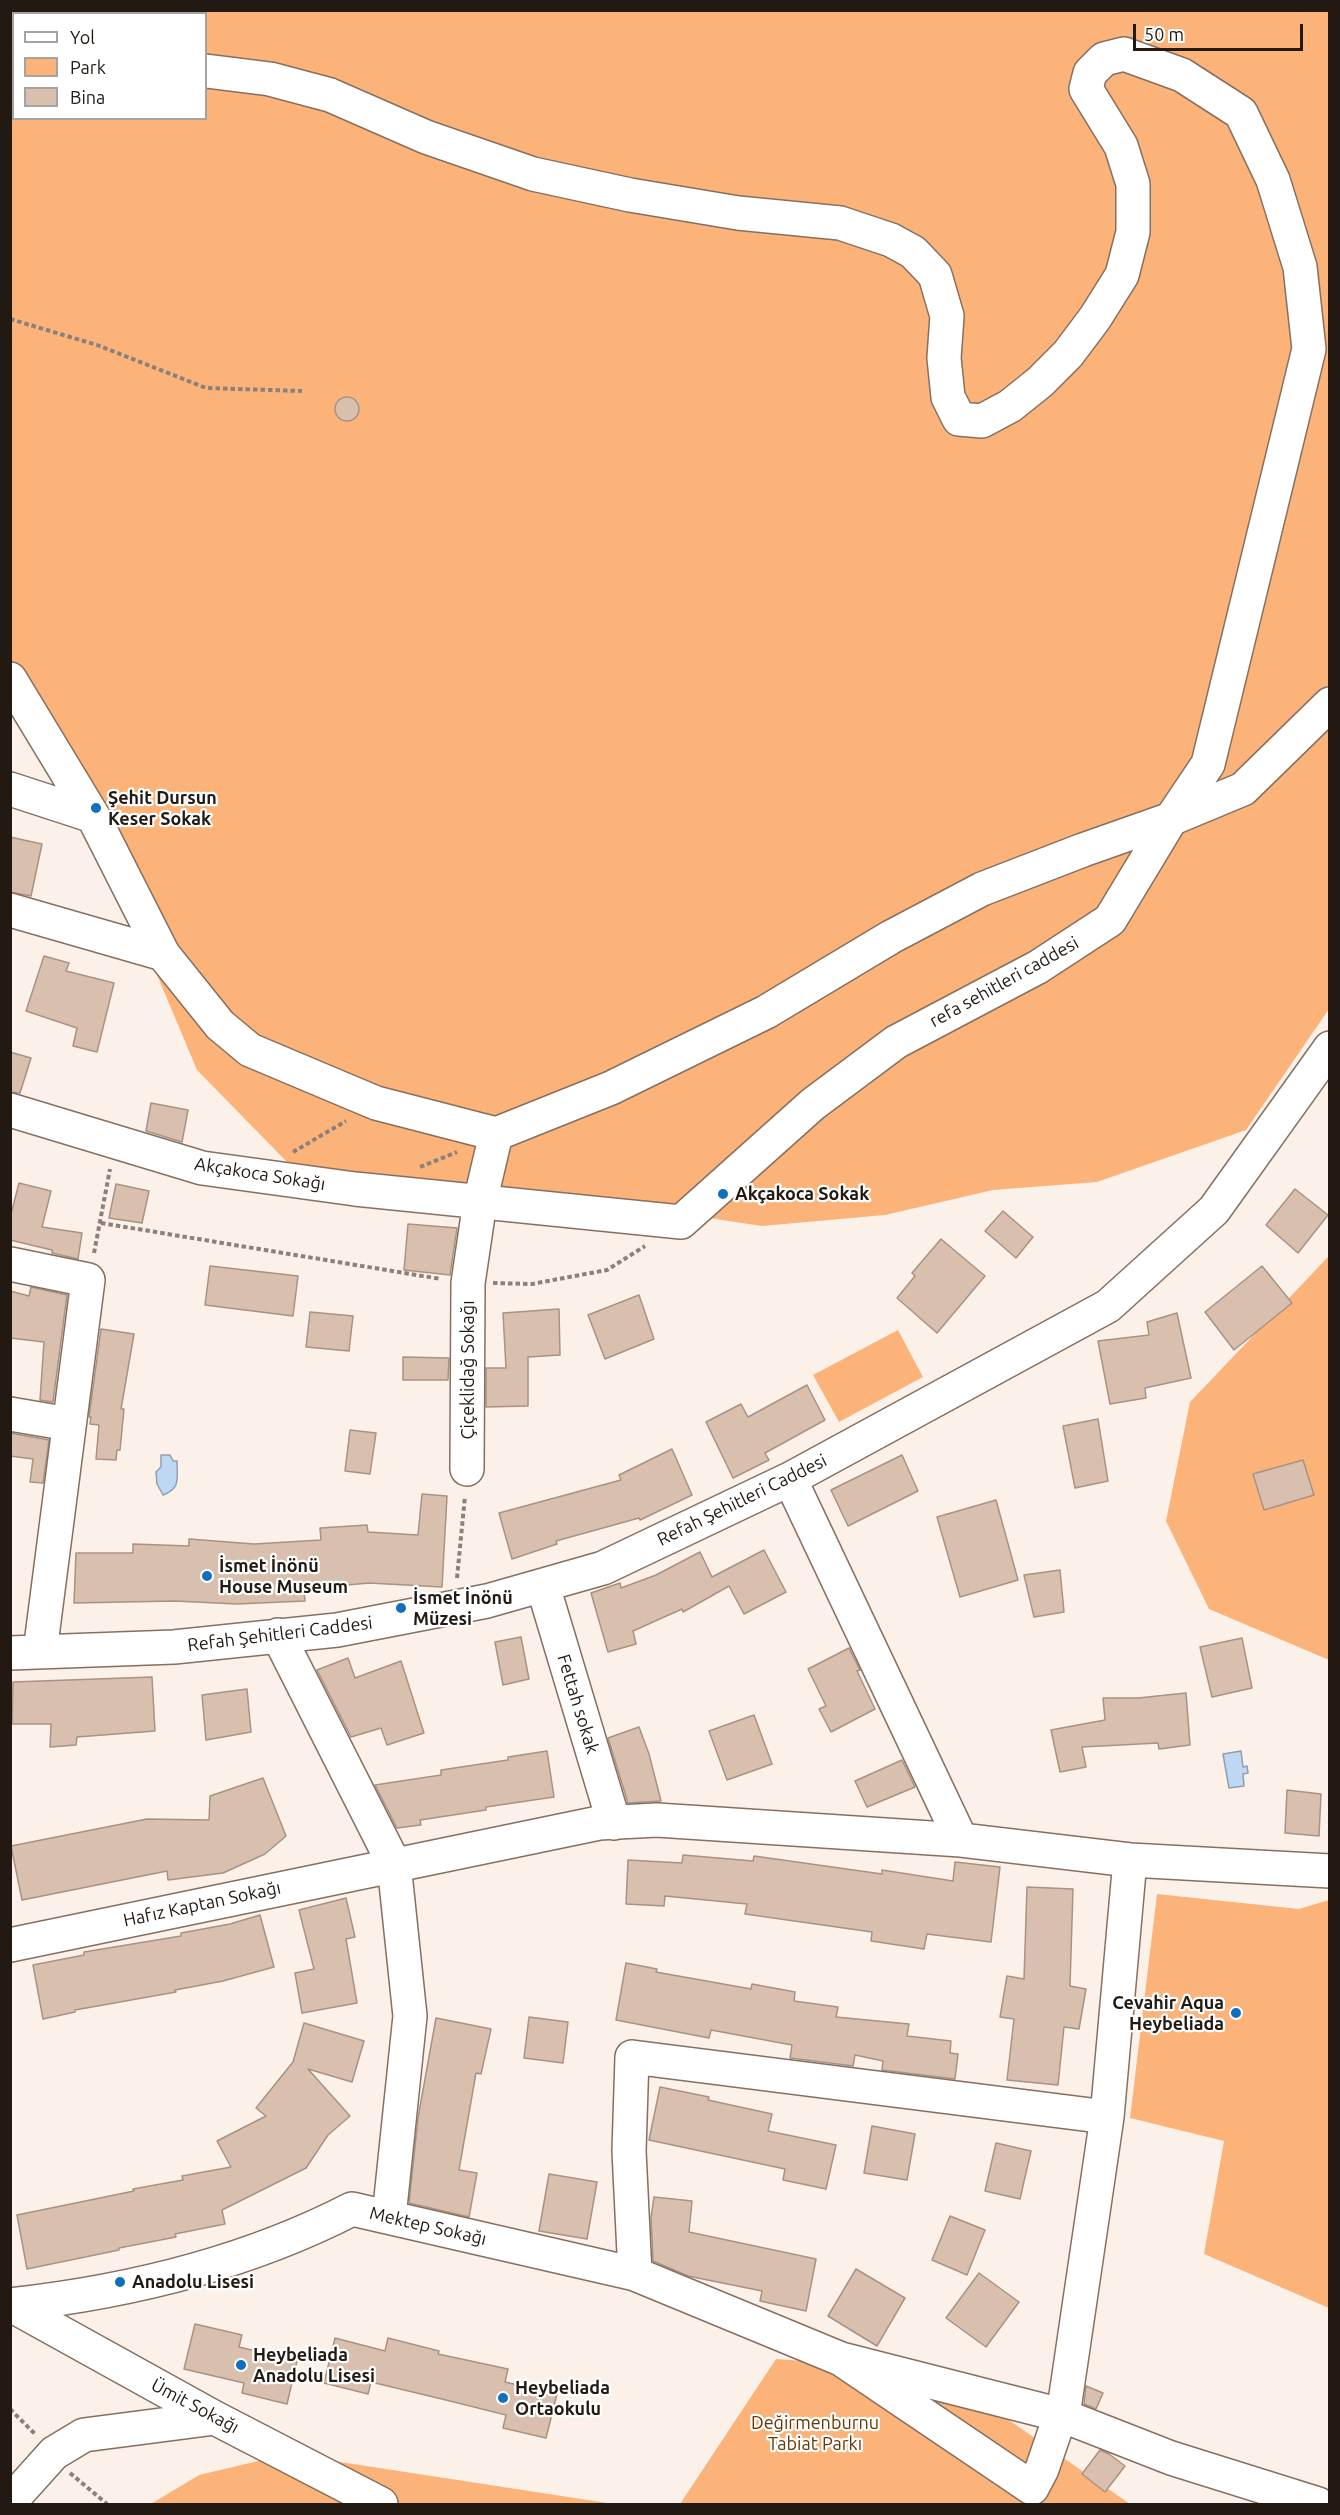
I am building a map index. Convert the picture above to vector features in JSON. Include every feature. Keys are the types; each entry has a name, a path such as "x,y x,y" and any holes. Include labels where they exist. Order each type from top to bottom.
{"street":[{"name":"refa sehitleri caddesi","path":"207,71 270,79 330,95 426,137 532,174 630,195 738,213 840,223 891,240 913,252 935,276 947,316 944,358 948,397 959,419 982,421 1010,406 1068,354 1095,318 1122,275 1133,232 1133,184 1121,146 1086,89 1090,73 1104,59 1124,54 1182,75 1240,113 1273,180 1300,267 1309,349 1208,764 1171,819 1110,920 1038,967 896,1042 813,1104 681,1222"},
{"path":"10,679 93,816 163,954 220,1025 250,1050 376,1103 496,1134 611,1088 766,1012 891,937 982,889 1171,819 1243,789 1329,704"},
{"path":"10,789 93,816"},
{"path":"10,910 163,954"},
{"name":"Refah Şehitleri Caddesi","path":"25,1652 174,1647 337,1630 455,1608 603,1568 790,1479 1108,1306 1214,1210 1329,1048"},
{"name":"Akçakoca Sokağı","path":"10,1110 202,1168 355,1189 681,1222"},
{"name":"Çiçeklidağ Sokağı","path":"467,1468 468,1283 480,1202 496,1134"},
{"path":"10,1264 88,1280 69,1424 25,1652"},
{"path":"10,1414 69,1424"},
{"path":"790,1479 961,1840"},
{"name":"Fettah sokak","path":"543,1586 614,1822"},
{"path":"278,1635 394,1864 410,2016 389,2217"},
{"name":"Hafız Kaptan Sokağı","path":"10,1945 394,1864 599,1823 614,1822 657,1820 961,1840 1130,1860 1329,1871"},
{"path":"1044,2496 1042,2469 1061,2415 1107,2118 1130,1860"},
{"path":"635,2274 628,2151 632,2057 1107,2118"},
{"name":"Mektep Sokağı","path":"11,2305 168,2277 233,2259 321,2225 352,2209 635,2274 841,2359"},
{"name":"Ümit Sokağı","path":"11,2305 215,2418 381,2505"},
{"path":"841,2359 1061,2415 1171,2458 1318,2505"},
{"path":"841,2359 1044,2496"},
{"path":"10,2502 54,2453 84,2435 215,2418"}],"path":[{"path":"10,319 97,345 206,388 302,391"},
{"path":"253,1175 376,1103"},
{"path":"115,1141 101,1223 468,1283 532,1284 607,1270 681,1222"},
{"path":"419,1167 459,1152"},
{"path":"455,1608 467,1468"},
{"path":"10,2409 54,2453 72,2475 102,2498 107,2505"}],"green space":[{"path":"11,11 1329,11 1329,1009 1246,1130 1097,1182 993,1190 885,1215 762,1226 669,1212 534,1200 287,1162 197,1070 123,894 11,715"},
{"path":"1329,1256 1329,1660 1209,1609 1166,1521 1190,1402"},
{"path":"898,1330 923,1377 839,1422 813,1375"},
{"name":"Cevahir Aqua Heybeliada","path":"1157,1894 1299,1909 1329,1900 1329,2308 1204,2254 1224,2141 1130,2118"},
{"name":"Değirmenburnu Tabiat Parkı","path":"776,2359 938,2371 1130,2504 680,2504"},
{"path":"288,2454 614,2504 151,2504 199,2475"}],"water":[{"path":"161,1455 170,1455 173,1461 177,1461 177,1482 173,1489 163,1495 157,1484 156,1472 161,1467"},
{"path":"1241,1751 1243,1767 1247,1766 1248,1773 1243,1774 1244,1786 1229,1788 1223,1754"}],"building":[{"path":"347,397 352,398 358,404 358,414 352,420 347,421 342,420 336,414 335,409 336,404 342,398"},
{"path":"10,837 42,844 31,896 10,892"},
{"path":"44,956 69,963 66,971 114,983 97,1052 73,1046 77,1028 26,1011"},
{"path":"10,1052 31,1058 20,1093 10,1092"},
{"path":"151,1103 188,1110 182,1142 146,1131"},
{"path":"19,1183 51,1191 42,1227 82,1233 78,1259 10,1240 10,1218"},
{"path":"116,1184 149,1191 142,1223 109,1218"},
{"path":"1295,1189 1328,1215 1298,1253 1266,1225"},
{"path":"1003,1211 1033,1237 1016,1258 985,1231"},
{"path":"408,1224 457,1228 450,1275 404,1270"},
{"path":"941,1239 985,1276 937,1333 897,1298 915,1276 912,1273"},
{"path":"210,1266 298,1276 293,1316 205,1305"},
{"path":"1262,1266 1292,1303 1234,1350 1205,1312"},
{"path":"31,1287 67,1295 53,1402 40,1400 44,1342 10,1338 10,1291 29,1296"},
{"path":"639,1295 654,1339 605,1359 588,1315"},
{"path":"559,1309 560,1355 528,1357 528,1406 486,1407 486,1368 506,1368 503,1313"},
{"path":"310,1312 353,1316 349,1351 306,1347"},
{"path":"1177,1313 1191,1378 1145,1388 1146,1398 1110,1404 1098,1341 1149,1335 1147,1322"},
{"path":"101,1329 134,1334 121,1409 124,1409 120,1450 117,1450 116,1460 96,1459 99,1425 90,1424 91,1417 89,1417"},
{"path":"403,1357 449,1358 448,1380 403,1380"},
{"path":"807,1385 825,1420 765,1453 769,1460 733,1478 706,1422 741,1404 748,1417"},
{"path":"1098,1419 1108,1481 1075,1488 1063,1426"},
{"path":"350,1430 376,1433 370,1474 345,1471"},
{"path":"10,1433 49,1440 43,1483 30,1482 33,1459 10,1456"},
{"path":"672,1449 692,1495 640,1520 639,1518 556,1541 557,1544 512,1559 499,1513 621,1480 619,1475"},
{"path":"902,1455 918,1491 848,1526 831,1490"},
{"path":"1303,1460 1314,1495 1264,1510 1253,1474"},
{"path":"422,1494 447,1496 442,1587 369,1583 304,1589 305,1601 237,1604 175,1601 74,1603 76,1553 133,1553 133,1544 189,1546 189,1539 254,1544 321,1540 320,1528 367,1525 368,1532 418,1535"},
{"path":"996,1500 1018,1580 960,1597 937,1517"},
{"path":"764,1550 786,1592 744,1614 729,1586 683,1612 682,1609 633,1631 636,1644 608,1652 591,1593 620,1583 621,1588 656,1575 700,1552 712,1577"},
{"path":"1060,1570 1064,1612 1034,1617 1024,1575"},
{"path":"521,1637 529,1679 503,1685 495,1642"},
{"path":"1242,1638 1252,1688 1212,1697 1200,1647"},
{"path":"849,1648 875,1709 831,1732 819,1709 826,1706 808,1669"},
{"path":"348,1658 355,1678 401,1661 424,1733 387,1745 381,1728 351,1737 317,1670"},
{"path":"152,1677 155,1731 77,1737 76,1745 50,1747 51,1724 12,1724 13,1682"},
{"path":"247,1689 251,1732 206,1740 202,1695"},
{"path":"1186,1693 1190,1745 1159,1749 1158,1743 1082,1747 1086,1767 1060,1772 1051,1730 1105,1720 1103,1698 1138,1698"},
{"path":"754,1715 772,1764 727,1780 709,1731"},
{"path":"639,1727 649,1754 661,1801 628,1803 608,1738"},
{"path":"547,1751 554,1797 420,1820 421,1825 397,1828 375,1785 441,1775 441,1770 508,1760 508,1757"},
{"path":"902,1760 915,1787 867,1807 855,1781"},
{"path":"263,1778 286,1836 265,1854 223,1873 168,1880 167,1871 22,1900 11,1846 147,1819 209,1820 210,1796"},
{"path":"1287,1790 1321,1794 1319,1836 1285,1833"},
{"path":"683,1855 753,1861 754,1856 882,1874 882,1870 953,1881 955,1862 1000,1867 991,1942 927,1934 924,1949 871,1941 872,1932 745,1914 747,1904 665,1896 664,1906 626,1904 628,1860 682,1863"},
{"path":"1027,1887 1073,1889 1070,1986 1086,1989 1079,2029 1064,2027 1058,2085 1007,2080 1014,2019 1000,2017 1007,1976 1024,1979"},
{"path":"346,1898 355,1937 346,1939 357,2003 302,2013 295,1973 314,1969 299,1910"},
{"path":"260,1915 274,1967 223,1981 175,1990 176,1992 75,2010 75,2012 43,2019 33,1965 84,1955 84,1952 181,1936 181,1933 230,1924"},
{"path":"626,1963 657,1969 656,1972 751,1989 752,1984 795,1992 794,2001 838,2007 836,2017 909,2024 907,2036 951,2041 950,2053 958,2054 955,2079 882,2070 883,2061 855,2055 853,2066 790,2058 792,2045 711,2030 709,2038 616,2020"},
{"path":"529,2017 568,2022 563,2063 524,2058"},
{"path":"436,2018 491,2029 481,2074 476,2073 459,2170 477,2173 469,2217 409,2203 418,2118"},
{"path":"304,2023 364,2041 352,2082 308,2069 350,2116 328,2135 306,2168 222,2210 225,2224 175,2234 176,2237 119,2248 119,2250 27,2269 17,2215 134,2191 133,2189 183,2180 182,2176 231,2167 217,2141 266,2116 256,2108 293,2062"},
{"path":"660,2087 772,2114 768,2131 836,2145 826,2189 783,2180 785,2169 649,2140"},
{"path":"872,2126 915,2134 907,2180 864,2173"},
{"path":"996,2143 1031,2151 1020,2199 985,2191"},
{"path":"549,2174 597,2182 587,2239 539,2231"},
{"path":"654,2197 692,2201 689,2232 816,2259 806,2311 760,2301 762,2291 688,2276 653,2261 651,2218"},
{"path":"950,2216 985,2230 967,2275 932,2260"},
{"path":"856,2269 905,2298 877,2346 828,2316"},
{"path":"979,2273 1019,2302 986,2347 946,2318"},
{"name":"Heybeliada Anadolu Lisesi","path":"195,2324 242,2335 239,2347 297,2361 287,2404 242,2393 244,2383 184,2369"},
{"path":"335,2338 385,2351 388,2338 439,2351 438,2354 508,2369 505,2382 557,2394 546,2438 503,2428 506,2415 450,2401 371,2382 368,2394 324,2383"},
{"path":"1086,2386 1103,2393 1096,2409 1084,2404"},
{"path":"1100,2450 1125,2466 1105,2492 1082,2474"}],"place":[{"name":"Şehit Dursun Keser Sokak","path":"96,808"},
{"name":"Akçakoca Sokak","path":"723,1194"},
{"name":"İsmet İnönü House Museum","path":"207,1576"},
{"name":"İsmet İnönü Müzesi","path":"401,1608"},
{"name":"Cevahir Aqua Heybeliada","path":"1236,2013"},
{"name":"Anadolu Lisesi","path":"120,2282"},
{"name":"Heybeliada Anadolu Lisesi","path":"241,2365"},
{"name":"Heybeliada Ortaokulu","path":"503,2398"}]}
